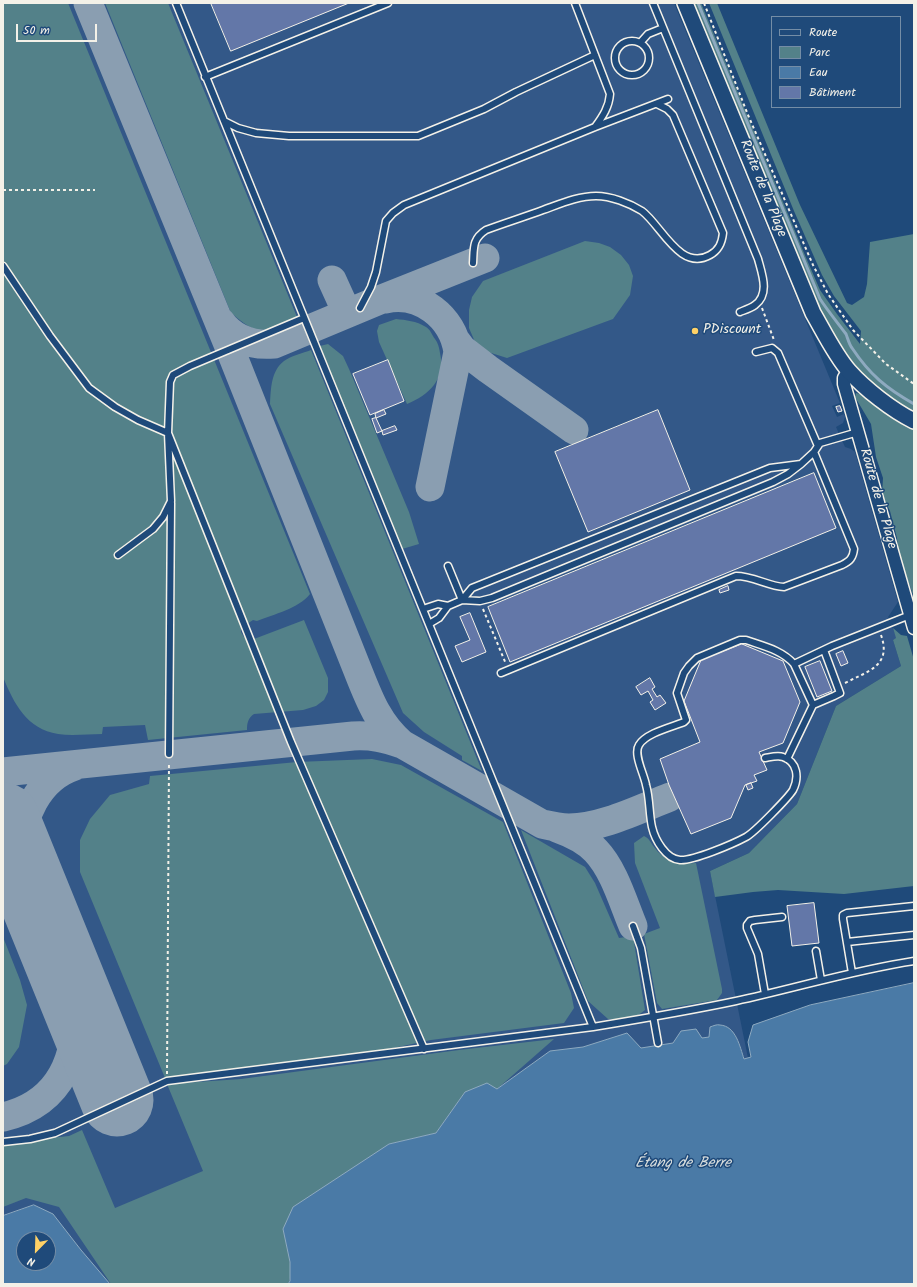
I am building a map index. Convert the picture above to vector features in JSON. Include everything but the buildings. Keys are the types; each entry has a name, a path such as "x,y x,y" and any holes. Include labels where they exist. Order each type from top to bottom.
{"street":[{"name":"Route de la Plage","path":"685,3 813,313 849,370 867,388 914,421"},
{"name":"Route de la Plage","path":"849,370 844,378 844,384 914,628"}],"lane":[{"path":"176,3 593,1027"},
{"path":"205,77 388,3"},
{"path":"575,3 610,94 609,104 604,115 595,127"},
{"path":"654,3 758,259 764,283 762,295 755,305 740,312"},
{"path":"640,43 648,34 663,28"},
{"path":"624,43 640,43 648,51 649,57 647,68 643,72 632,75 622,71 616,62 617,51 624,43"},
{"path":"224,121 238,128 256,133 289,136 418,136 484,109 516,92 595,55"},
{"path":"360,308 371,287 376,272 386,221 393,213 404,205 595,127 668,99"},
{"path":"473,263 476,240 479,234 486,230 570,200 596,196 621,201 642,212 676,250 689,257 703,259 715,252 722,242 722,233 673,115 667,108 658,104"},
{"path":"3,266 50,336 89,388 138,420 168,433 292,742 424,1049"},
{"path":"169,754 171,500 168,433 170,382 174,375 190,366 304,318"},
{"path":"756,352 768,348 775,349 778,353 818,446"},
{"path":"429,624 439,618 448,606 462,600 480,601 499,595 773,482 788,474 801,464 824,441 858,432"},
{"path":"501,673 736,576 744,576 776,587 784,587 842,566 850,561 854,555 854,549 814,452"},
{"path":"462,600 472,588 770,468 801,464"},
{"path":"118,555 153,529 163,517 171,500"},
{"path":"448,566 462,600"},
{"path":"423,609 438,604 448,606"},
{"path":"794,664 832,646 910,615"},
{"path":"766,758 776,756 787,759 795,766 797,774 796,783 792,792 754,831 746,837 705,854 688,859 679,860 669,856 661,847 652,827 646,785 637,756 637,749 639,744 645,738 686,720 677,693 684,673 689,666 697,658 740,640 746,640 782,653 794,664 813,705"},
{"path":"787,759 813,705 838,694 840,691 824,650"},
{"path":"852,973 842,919 843,915 847,913 914,906"},
{"path":"765,994 758,954 747,932 748,925 750,921 782,917"},
{"path":"633,926 641,948 658,1043"},
{"path":"846,942 914,935"},
{"path":"816,951 821,980"},
{"path":"3,1142 30,1139 55,1133 167,1081 593,1027 653,1017 765,994 882,966 914,961"}],"path":[{"path":"704,3 748,115 813,265 828,294 853,330 886,364 914,384"},
{"path":"3,190 95,190"},
{"path":"759,300 774,339 775,349"},
{"path":"480,601 509,670"},
{"path":"839,687 873,668 883,658 884,644 878,627"},
{"path":"167,1081 169,754"}],"shaded area":[{"path":"3,3 674,3 840,403 832,406 837,417 844,414 845,417 843,423 836,427 845,447 855,452 898,602 888,617 897,638 893,640 901,666 836,706 797,804 749,853 710,871 748,1058 744,1060 740,1045 709,1037 641,1048 627,1033 583,1047 550,1051 497,1089 389,1144 288,1284 110,1284 53,1214 34,1205 3,1216"}],"green space":[{"path":"3,3 68,3 310,594 299,604 257,621 253,620 241,628 241,632 244,637 254,639 304,620 328,678 328,692 324,700 316,706 303,710 254,714 248,721 247,730 148,740 145,725 103,727 102,734 63,735 47,731 30,721 17,706 7,687 3,677"},
{"path":"105,3 168,3 297,317 273,328 258,330 247,325 231,313"},
{"path":"692,3 701,3 820,290 860,344 861,331 834,296 822,275 794,211 709,3 717,3 800,205 847,303 852,305 864,297 867,284 870,242 914,234 914,415 892,401 858,373 834,337 813,296"},
{"path":"585,241 599,243 610,247 621,255 629,265 633,276 630,295 613,319 507,358 488,352 475,342 469,328 469,310 472,297 483,281"},
{"path":"396,319 415,322 427,328 438,344 440,351 440,371 434,385 422,396 407,404 379,342 377,331 379,325"},
{"path":"328,344 343,356 349,369 409,512 419,544 402,549 320,346"},
{"path":"311,350 482,771 462,760 462,756 424,732 403,713 270,404 272,380 276,370 284,361"},
{"path":"856,393 860,394 914,430 914,597 899,557 897,538 890,511 882,495 883,478 876,457 871,424 855,397"},
{"path":"893,628 901,635 907,636 914,660 914,886 844,894 778,890 715,897 710,871 749,853 797,804 836,706 901,666 893,640 896,638"},
{"path":"372,759 401,765 503,822 571,993 574,1008 564,1023 431,1040 379,1051 293,1063 165,1078 80,872 80,840 90,819 110,795 149,784 150,776 297,762"},
{"path":"521,830 585,867 595,883 619,938 633,936 645,1010 637,1016 608,1019 588,1001"},
{"path":"644,836 649,839 658,852 668,859 684,863 696,863 722,989 722,993 717,1000 662,1009 657,1003 644,934 660,928 635,863 634,843"},
{"path":"3,937 20,980 27,1005 19,1047 7,1064 3,1066"},
{"path":"554,1039 497,1089 465,1092 436,1133 389,1144 283,1229 288,1249 291,1273 288,1284 111,1284 59,1207 26,1198 3,1207 3,1143 69,1136 82,1130 115,1208 203,1171 167,1084 241,1079"}],"water":[{"name":"Étang de Berre","path":"914,983 914,1284 288,1284 290,1281 290,1262 283,1229 293,1207 389,1144 436,1133 465,1092 487,1083 497,1089 550,1051 583,1047 627,1033 641,1048 673,1043 681,1031 696,1029 702,1038 709,1037 710,1027 719,1025 725,1026 734,1033 744,1059 751,1057 748,1042 753,1025 810,1005"},
{"path":"34,1205 53,1214 110,1284 3,1284 3,1216"}],"waterway":[{"path":"698,3 820,299 846,334 849,343 865,366 879,380 914,404"}],"taxiway":[{"path":"88,3 230,349 365,688 374,708 386,727 402,744 542,824 569,828 594,825 620,817 670,797"},
{"path":"220,321 237,337 243,340 258,344 274,344 485,258"},
{"path":"332,280 347,313"},
{"path":"385,299 410,299 433,309 442,318 455,339 458,352 430,487"},
{"path":"456,341 462,349 488,369 574,430"},
{"path":"3,772 353,736 378,737 402,744"},
{"path":"30,885 22,855 22,841 28,814 41,790 62,772 75,766"},
{"path":"557,828 583,840 596,851 608,867 618,887 633,926"},
{"path":"3,1117 24,1110 41,1100 54,1087 64,1072 70,1055 74,1036 76,1016 75,995"}],"runway":[{"path":"3,819 117,1100"}],"place":[{"name":"PDiscount","path":"695,331"}]}
